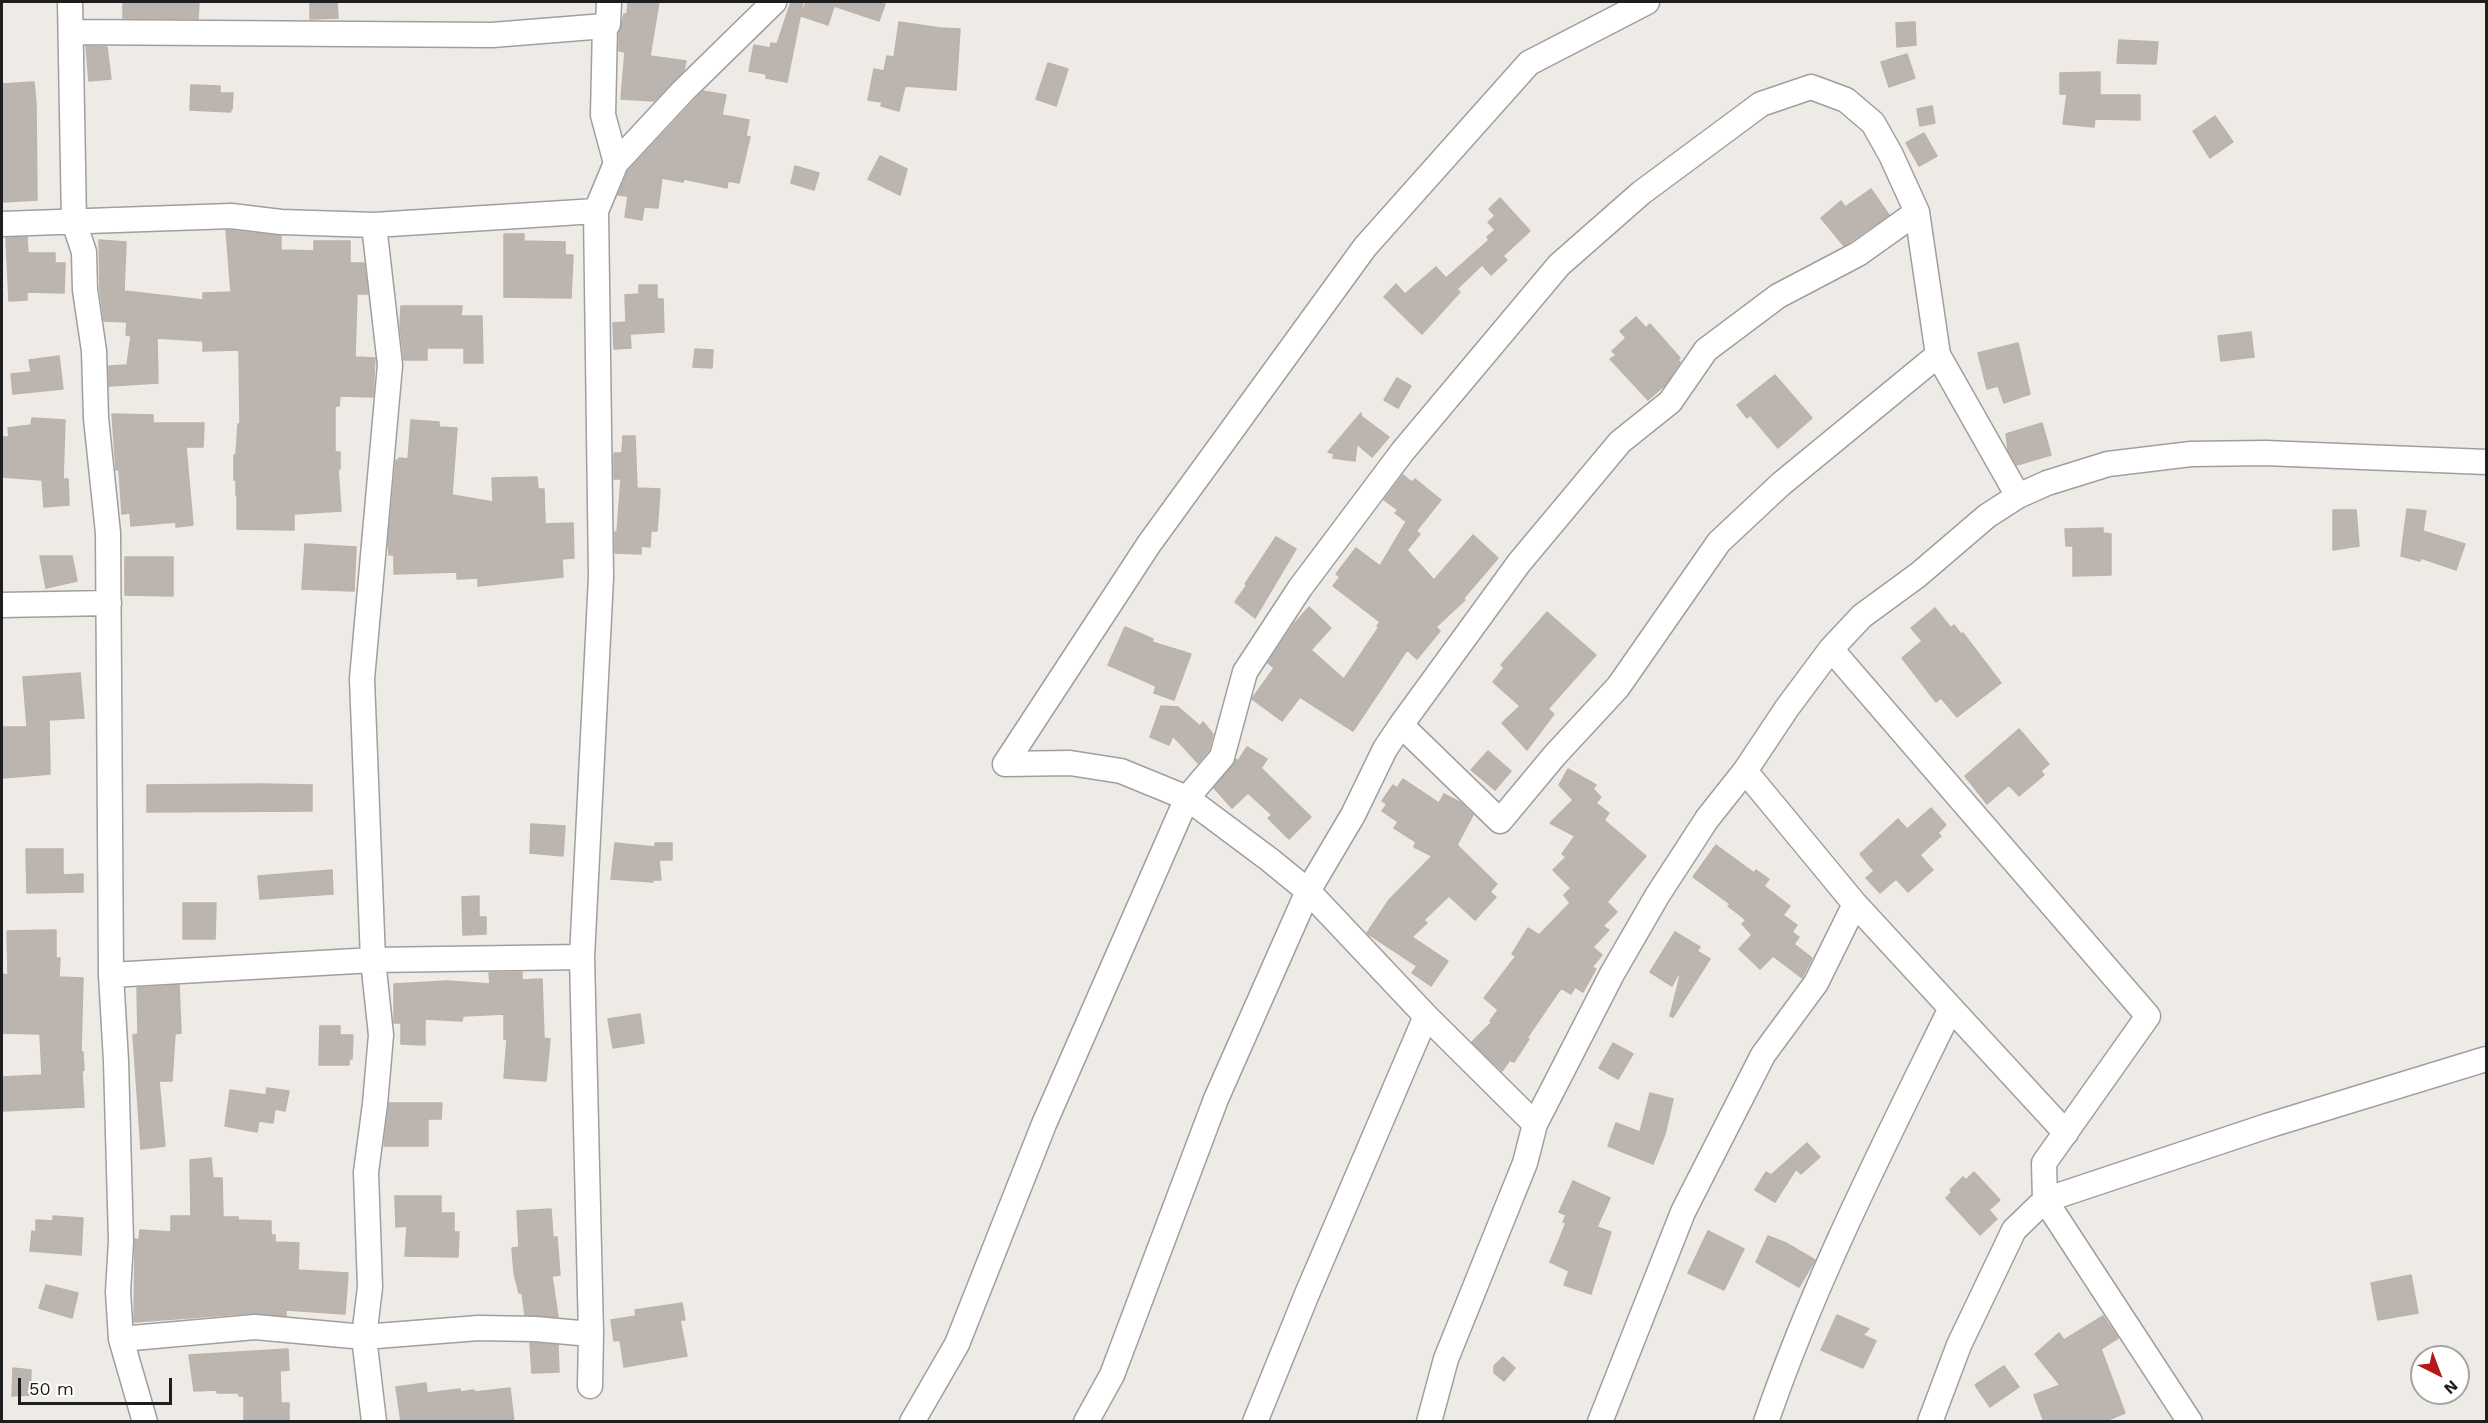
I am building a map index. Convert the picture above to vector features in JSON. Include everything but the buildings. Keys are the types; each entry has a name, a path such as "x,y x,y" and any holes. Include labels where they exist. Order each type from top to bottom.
{"street":[{"path":"70,2 74,222 84,252 85,290 94,351 96,418 108,533 111,975 122,1241 118,1292 121,1339 146,1422"},
{"path":"609,2 608,24 605,26 603,115 616,163"},
{"path":"590,1386 591,1334 582,957 601,577 596,212 616,163 683,91 774,2"},
{"path":"1535,1124 1426,1016 1308,891 1187,798 1121,771 1070,763 1005,764 1149,544 1365,247 1529,63 1647,2"},
{"path":"71,32 492,35 605,26"},
{"path":"912,1422 957,1344 1044,1124 1187,798 1222,757 1245,672 1300,588 1403,451 1559,265 1641,193 1761,104 1811,87 1846,100 1873,123 1891,155 1917,212 1938,355 2018,496"},
{"path":"2,224 231,216 280,222 374,225 596,212"},
{"path":"1086,1422 1113,1375 1216,1099 1308,891 1353,815 1385,749 1401,725 1519,563 1620,442 1670,402 1706,350 1778,296 1858,254 1917,212"},
{"path":"374,225 390,365 362,680 373,960 381,1035 366,1172 370,1287 364,1337 374,1422"},
{"path":"1401,725 1500,821 1555,755 1618,687 1719,542 1781,484 1938,355"},
{"path":"1429,1422 1446,1359 1525,1163 1535,1124 1612,974 1657,896 1707,819 1745,771 1787,708 1831,649 1862,616 1918,575 1987,516 2018,496 2047,483 2108,464 2191,454 2277,454 2487,462"},
{"path":"2,605 109,603"},
{"path":"1831,649 2148,1016 2044,1163 2045,1200 2190,1422"},
{"path":"1745,771 1855,904 2066,1133"},
{"path":"1599,1422 1683,1212 1762,1055 1816,983 1855,904"},
{"path":"111,975 373,960 582,957"},
{"path":"1766,1422 1782,1373 1864,1185 1951,1008"},
{"path":"1255,1422 1306,1294 1426,1016"},
{"path":"1930,1422 1959,1345 2014,1230 2045,1200 2267,1126 2487,1059"},
{"path":"121,1339 255,1327 364,1337 478,1328 535,1329 591,1334"}]}
